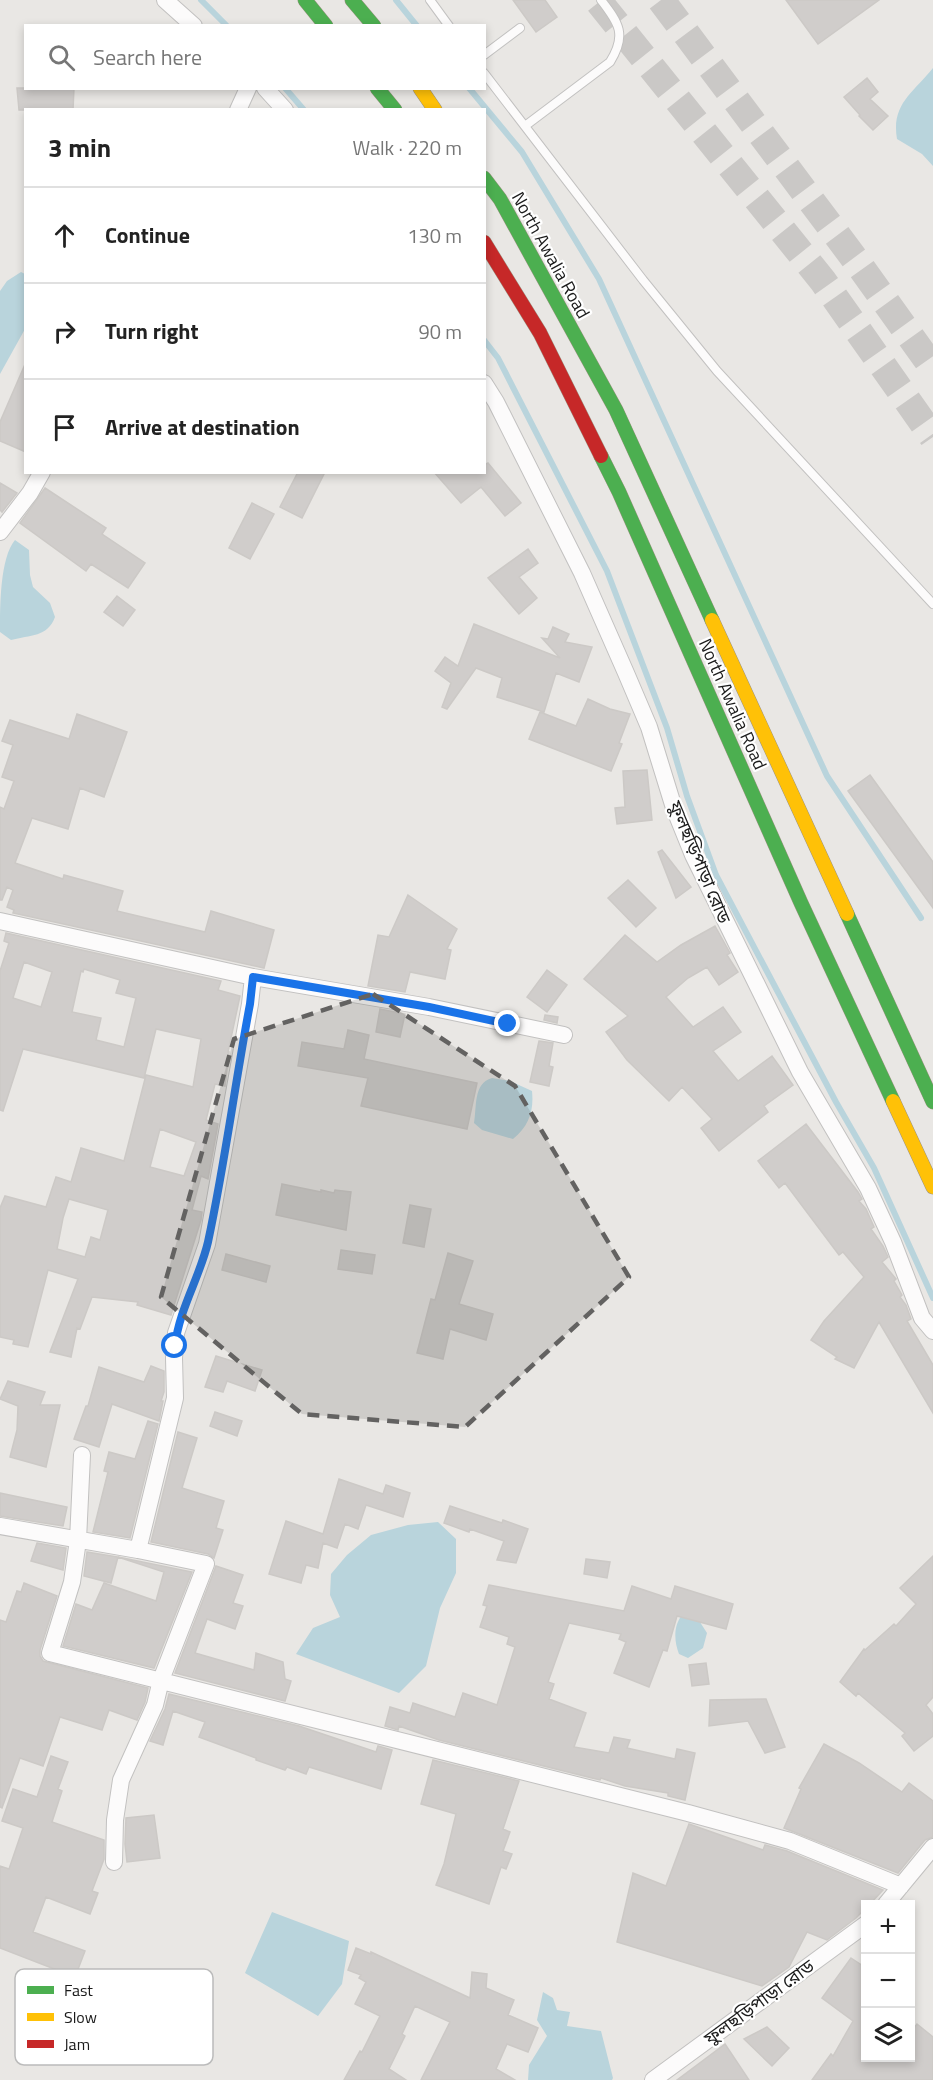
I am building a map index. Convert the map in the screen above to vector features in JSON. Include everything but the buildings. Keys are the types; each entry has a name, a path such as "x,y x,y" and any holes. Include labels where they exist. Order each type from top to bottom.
{"main road":[{"path":"305,0 324,24"},
{"path":"352,0 372,24"},
{"path":"379,90 392,108"},
{"path":"421,90 434,108"},
{"name":"North Awalia Road","path":"486,181 500,199 616,410 933,1102"},
{"name":"North Awalia Road","path":"486,245 540,333 619,492 851,988 933,1187"},
{"path":"813,906 839,894"},
{"path":"851,988 877,977"}],"street":[{"path":"165,0 192,24"},
{"path":"239,108 247,90"},
{"path":"267,90 283,108"},
{"name":"ফুলছড়িপাড়া রোড","path":"486,386 582,573 649,727 674,808 693,855 800,1072 868,1188 893,1242 922,1318 933,1331"},
{"path":"0,532 30,493 41,474"},
{"path":"0,921 253,977 429,1007 564,1035"},
{"path":"138,1550 175,1398 176,1334 207,1244 253,977"},
{"path":"82,1455 78,1540 72,1582 50,1653 688,1813 790,1841 901,1886"},
{"path":"0,1526 206,1564 161,1680 155,1705 121,1780 115,1820 114,1862"},
{"path":"890,1900 933,1847"},
{"name":"ফুলছড়িপাড়া রোড","path":"653,2080 861,1928"}],"lane":[{"path":"429,0 447,24"},
{"path":"525,126 610,62 620,40 619,30 615,18 601,0"},
{"path":"486,54 520,28"},
{"path":"486,76 643,280 717,371 933,604"}],"highlighted area":[{"path":"373,994 515,1086 629,1277 465,1427 302,1414 161,1297 234,1039"}],"water":[{"path":"933,68 933,166 922,154 897,139 896,127 900,108 905,100"},
{"path":"21,272 24,274 24,331 0,374 0,291 7,281"},
{"path":"15,540 29,550 33,587 50,603 55,617 52,624 43,632 11,640 0,632 0,609 6,558"},
{"path":"492,1078 510,1081 532,1091 529,1118 523,1129 513,1139 482,1130 474,1123 479,1090 486,1081"},
{"path":"438,1522 456,1539 456,1573 440,1608 426,1666 399,1693 296,1654 313,1628 340,1617 330,1595 331,1574 347,1555 371,1535 408,1525"},
{"path":"683,1614 698,1619 707,1633 703,1648 688,1658 679,1654 675,1639 677,1623"},
{"path":"272,1912 349,1941 342,1984 318,2016 245,1973"},
{"path":"543,1992 553,1998 557,2010 570,2012 567,2026 601,2031 612,2080 528,2080 529,2065 547,2036 537,2020"}],"waterway":[{"path":"201,0 225,24"},
{"path":"396,0 415,24"},
{"path":"287,90 302,108"},
{"path":"471,90 486,108"},
{"path":"486,109 522,152 599,279 827,776 921,918"},
{"path":"486,343 498,358 607,571 667,728 687,796 716,875 836,1102 874,1168 933,1298"}],"tunnel":[{"path":"661,0 860,266 933,368"},
{"path":"599,2 823,281 933,437"}],"traffic: fast":[{"path":"305,0 324,24"},
{"path":"352,0 372,24"},
{"path":"379,90 393,108"},
{"path":"486,181 500,199 616,410 712,620"},
{"path":"601,456 801,903 893,1101"},
{"path":"847,914 933,1102"}],"traffic: slow":[{"path":"421,90 434,108"},
{"path":"712,620 847,914"},
{"path":"893,1101 933,1187"}],"traffic: jam":[{"path":"486,245 540,333 601,456"}],"route":[{"path":"175,1346 184,1306 207,1244 253,977 429,1007 508,1024"}]}
